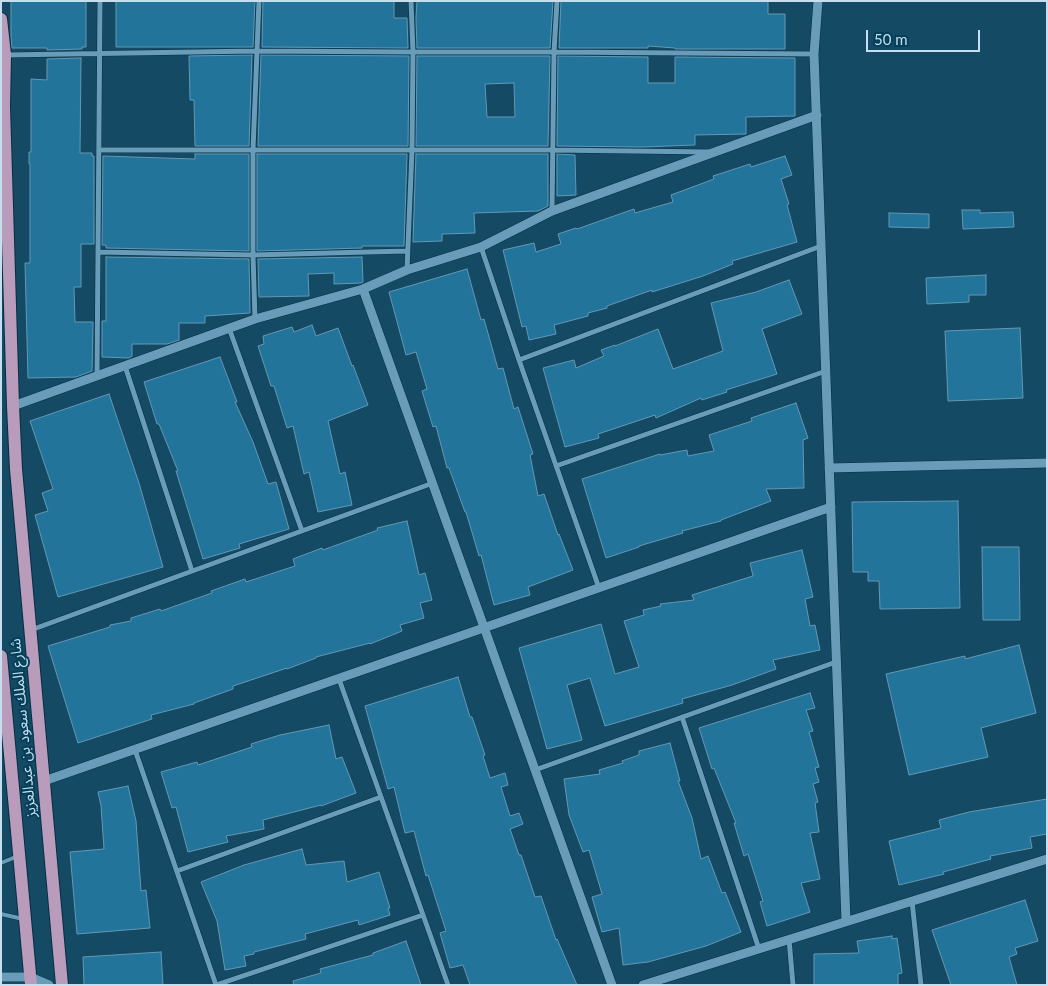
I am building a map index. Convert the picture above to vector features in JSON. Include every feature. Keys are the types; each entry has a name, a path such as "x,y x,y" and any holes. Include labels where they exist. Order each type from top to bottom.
{"main road":[{"name":"شارع الملك سعود بن عبدالعزيز","path":"1,19 5,55 4,107 16,469 62,985"},
{"name":"شارع الملك سعود بن عبدالعزيز","path":"1,656 4,726 20,855 31,981"}],"street":[{"path":"97,376 100,1"},
{"path":"255,319 253,150 258,1"},
{"path":"407,270 412,150 413,52 411,1"},
{"path":"552,211 554,52 557,1"},
{"path":"818,1 814,54 846,921"},
{"path":"5,55 257,51 814,54"},
{"path":"13,406 255,319 363,289 407,270 481,247 552,211 817,115"},
{"path":"99,150 717,152"},
{"path":"519,360 821,246"},
{"path":"481,247 599,588"},
{"path":"98,252 253,255 407,251"},
{"path":"363,289 612,985"},
{"path":"229,328 302,531"},
{"path":"125,366 192,571"},
{"path":"556,466 826,372"},
{"path":"829,468 1047,463"},
{"path":"31,630 433,483"},
{"path":"44,781 831,507"},
{"path":"535,770 836,662"},
{"path":"339,679 448,985"},
{"path":"682,717 759,948"},
{"path":"135,750 216,985 423,915"},
{"path":"177,872 381,797"},
{"path":"642,985 1047,859"},
{"path":"912,901 921,985"},
{"path":"788,939 793,985"},
{"path":"1,977 50,985"}],"lane":[{"path":"1,863 20,855"},
{"path":"1,914 25,920"}],"building":[{"path":"11,1 86,1 86,47 82,47 82,49 47,50 47,48 12,48"},
{"path":"116,1 255,1 253,47 116,47"},
{"path":"263,1 394,1 394,18 407,18 408,48 262,47"},
{"path":"417,1 553,1 550,48 417,48"},
{"path":"561,1 768,1 768,14 785,14 785,49 675,49 648,46 648,48 559,48"},
{"path":"252,55 249,146 195,146 194,100 190,100 189,56"},
{"path":"261,55 409,56 408,146 258,146"},
{"path":"417,56 550,56 548,146 416,146","holes":["514,83 515,117 487,117 485,84"]},
{"path":"558,56 648,57 648,83 675,83 675,57 795,58 795,116 746,117 746,134 695,135 695,145 643,147 557,146"},
{"path":"81,58 80,153 92,153 92,156 94,156 94,244 81,244 81,287 74,287 75,322 93,322 92,371 76,377 28,378 25,263 30,263 29,152 31,152 31,79 47,80 47,59"},
{"path":"195,154 249,154 249,251 106,248 106,245 102,245 103,156 195,159"},
{"path":"257,154 407,154 404,246 257,251"},
{"path":"416,154 548,154 548,206 538,211 474,213 475,233 442,234 442,241 413,242"},
{"path":"557,154 575,155 576,195 557,196"},
{"path":"785,156 792,175 781,179 789,204 787,205 797,242 732,261 733,264 703,276 652,292 652,290 607,306 607,308 588,313 588,316 554,325 556,334 529,340 526,326 522,327 503,250 534,243 536,252 561,244 558,234 634,209 635,213 673,202 671,195 714,179 713,176 750,164 751,167"},
{"path":"962,210 980,210 980,213 1013,212 1014,227 963,229"},
{"path":"889,213 929,214 929,228 889,227"},
{"path":"106,257 249,259 250,313 205,316 205,323 179,323 179,340 167,344 132,344 132,356 129,358 102,357 102,321 106,321"},
{"path":"362,257 363,282 361,283 334,284 334,273 308,274 309,296 259,297 258,259"},
{"path":"467,269 481,320 484,319 498,369 503,368 514,409 518,407 533,454 530,455 538,496 544,494 558,535 573,570 528,587 530,595 494,605 481,555 479,556 466,512 449,468 447,468 436,426 433,427 422,391 427,389 416,352 406,355 389,292"},
{"path":"986,275 986,295 969,295 969,302 927,304 926,278"},
{"path":"789,280 802,314 762,329 777,374 726,390 727,392 702,400 701,398 656,418 655,415 598,434 599,438 565,447 543,368 574,360 576,368 604,356 601,350 658,329 673,369 723,351 711,303 756,292"},
{"path":"312,325 316,336 338,328 368,405 328,421 340,474 345,472 352,505 318,512 309,472 304,474 293,426 287,428 274,386 271,386 258,346 264,344 263,336 292,327 294,332"},
{"path":"1020,328 1023,398 948,401 945,331"},
{"path":"220,357 237,402 235,402 253,442 268,484 276,482 289,529 239,544 240,548 203,559 176,471 178,471 159,424 157,424 144,382"},
{"path":"109,394 139,483 163,567 58,597 35,515 48,511 42,493 53,489 30,421"},
{"path":"796,403 808,438 803,440 804,488 766,489 771,501 721,521 682,531 683,533 606,558 582,479 660,454 687,450 688,456 714,451 709,435 752,421 751,418"},
{"path":"958,501 960,608 880,609 879,581 868,581 868,572 853,572 852,502"},
{"path":"407,521 419,575 425,573 432,600 420,603 424,618 400,625 402,631 370,644 316,657 287,669 233,686 233,689 194,704 151,715 152,719 78,743 48,646 110,627 110,625 131,621 131,618 160,609 161,611 245,579 246,582 295,566 293,559 378,530 377,528"},
{"path":"982,547 1019,547 1020,620 983,620"},
{"path":"802,550 813,597 805,599 810,626 815,625 820,650 773,660 776,669 732,685 682,699 683,703 605,726 590,678 567,685 582,740 547,749 519,648 601,624 615,674 639,667 624,621 644,615 643,610 661,606 660,604 694,600 692,595 753,576 750,563"},
{"path":"1019,645 1036,713 981,728 988,757 909,775 886,674 965,656 965,659"},
{"path":"458,677 470,717 472,717 485,755 483,756 490,778 505,773 508,785 501,787 510,816 519,813 523,824 510,829 535,897 541,896 556,940 577,985 470,985 463,965 450,968 440,933 446,931 428,875 426,876 414,831 405,833 394,787 388,789 365,706"},
{"path":"810,693 815,708 806,710 813,731 809,732 819,767 815,768 819,782 813,784 818,802 815,803 819,832 810,833 820,879 801,883 810,912 767,926 760,902 763,901 748,854 744,856 734,823 736,823 714,768 712,769 699,728"},
{"path":"329,725 336,759 342,757 356,793 321,806 263,820 264,829 226,836 228,842 188,852 176,807 172,808 161,772 197,762 198,765 252,747 251,744 280,735"},
{"path":"670,743 680,781 678,781 692,818 701,859 708,856 722,893 725,892 741,932 706,946 648,962 623,965 619,928 602,932 592,897 602,894 589,850 583,852 569,815 564,779 600,774 599,770 623,763 622,761 639,755 639,751"},
{"path":"128,786 136,821 141,891 146,890 150,928 77,934 70,852 104,849 101,806 98,792"},
{"path":"1047,799 1047,834 1030,837 1032,848 990,856 991,859 943,872 944,874 899,885 889,841 941,828 939,820 969,812"},
{"path":"302,849 306,865 344,861 347,882 379,872 390,908 388,908 390,915 359,925 358,920 305,934 306,939 244,956 246,966 225,970 217,921 201,882 244,865"},
{"path":"1025,900 1038,941 1015,948 1017,954 1009,957 1017,985 951,985 932,930"},
{"path":"892,936 892,939 897,938 902,973 898,974 898,985 814,985 814,954 859,953 857,941"},
{"path":"406,941 421,985 294,985 293,981 321,973 320,969 373,955 373,953"},
{"path":"161,952 163,985 84,985 83,957"}]}
